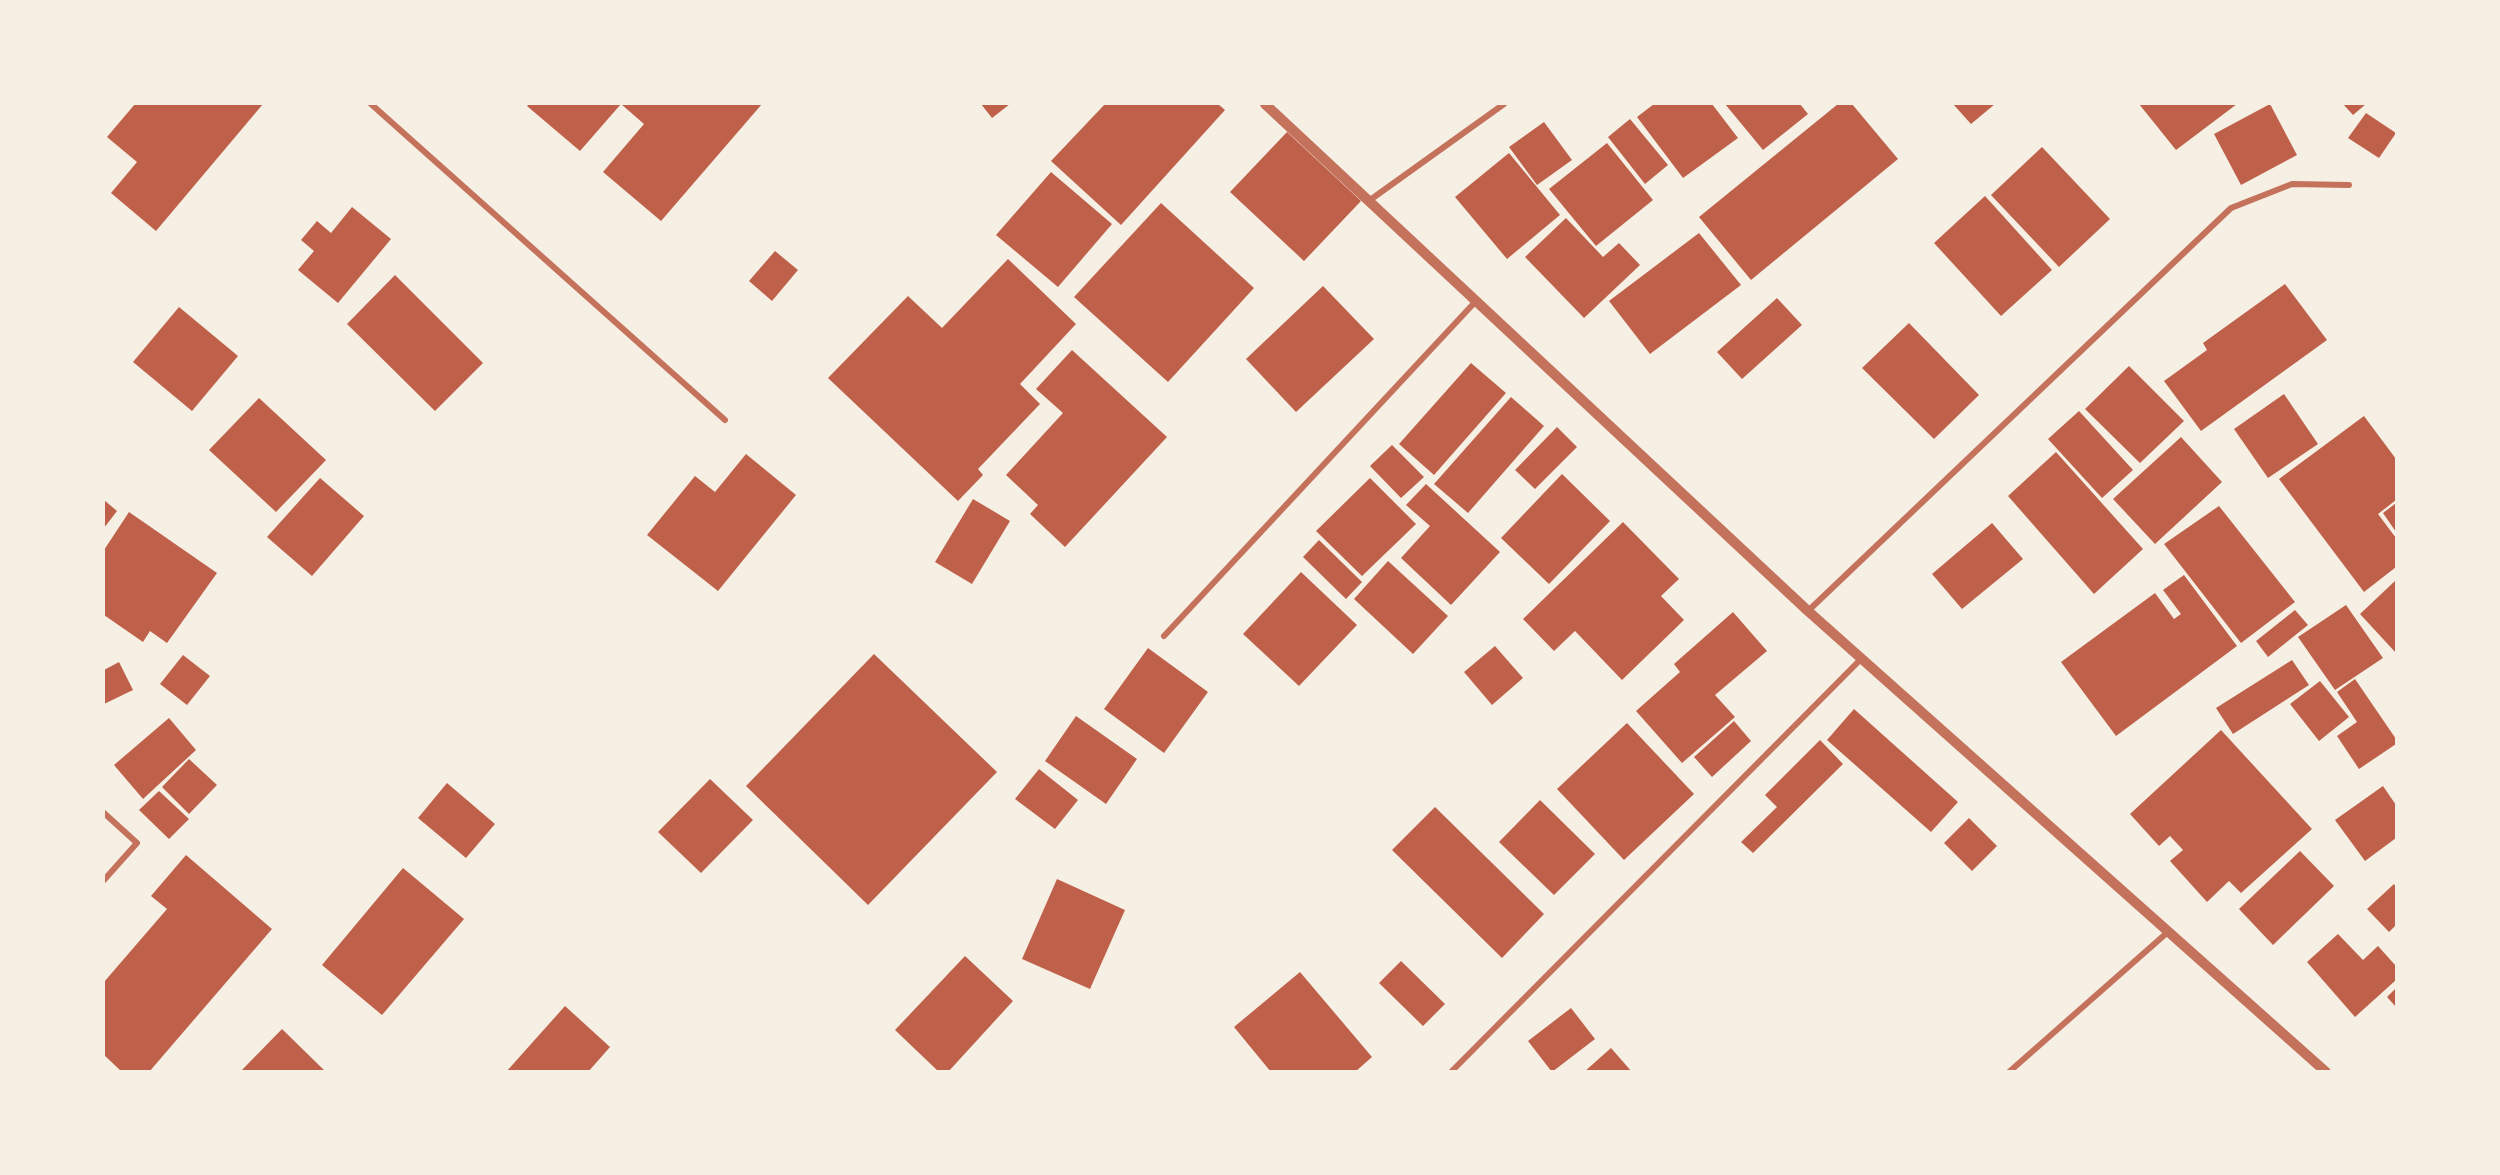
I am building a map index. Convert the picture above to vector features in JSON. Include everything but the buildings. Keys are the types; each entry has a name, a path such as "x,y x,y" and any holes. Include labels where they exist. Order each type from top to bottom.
{"street":[{"path":"371,104 725,420"},
{"path":"1265,104 1808,611 2326,1071"},
{"path":"1370,200 1504,104"},
{"path":"1808,611 2231,208 2292,184 2349,185"},
{"path":"1164,636 1477,300"},
{"path":"1451,1071 1861,658"},
{"path":"104,813 137,843 104,880"},
{"path":"2009,1071 2169,932"}]}
